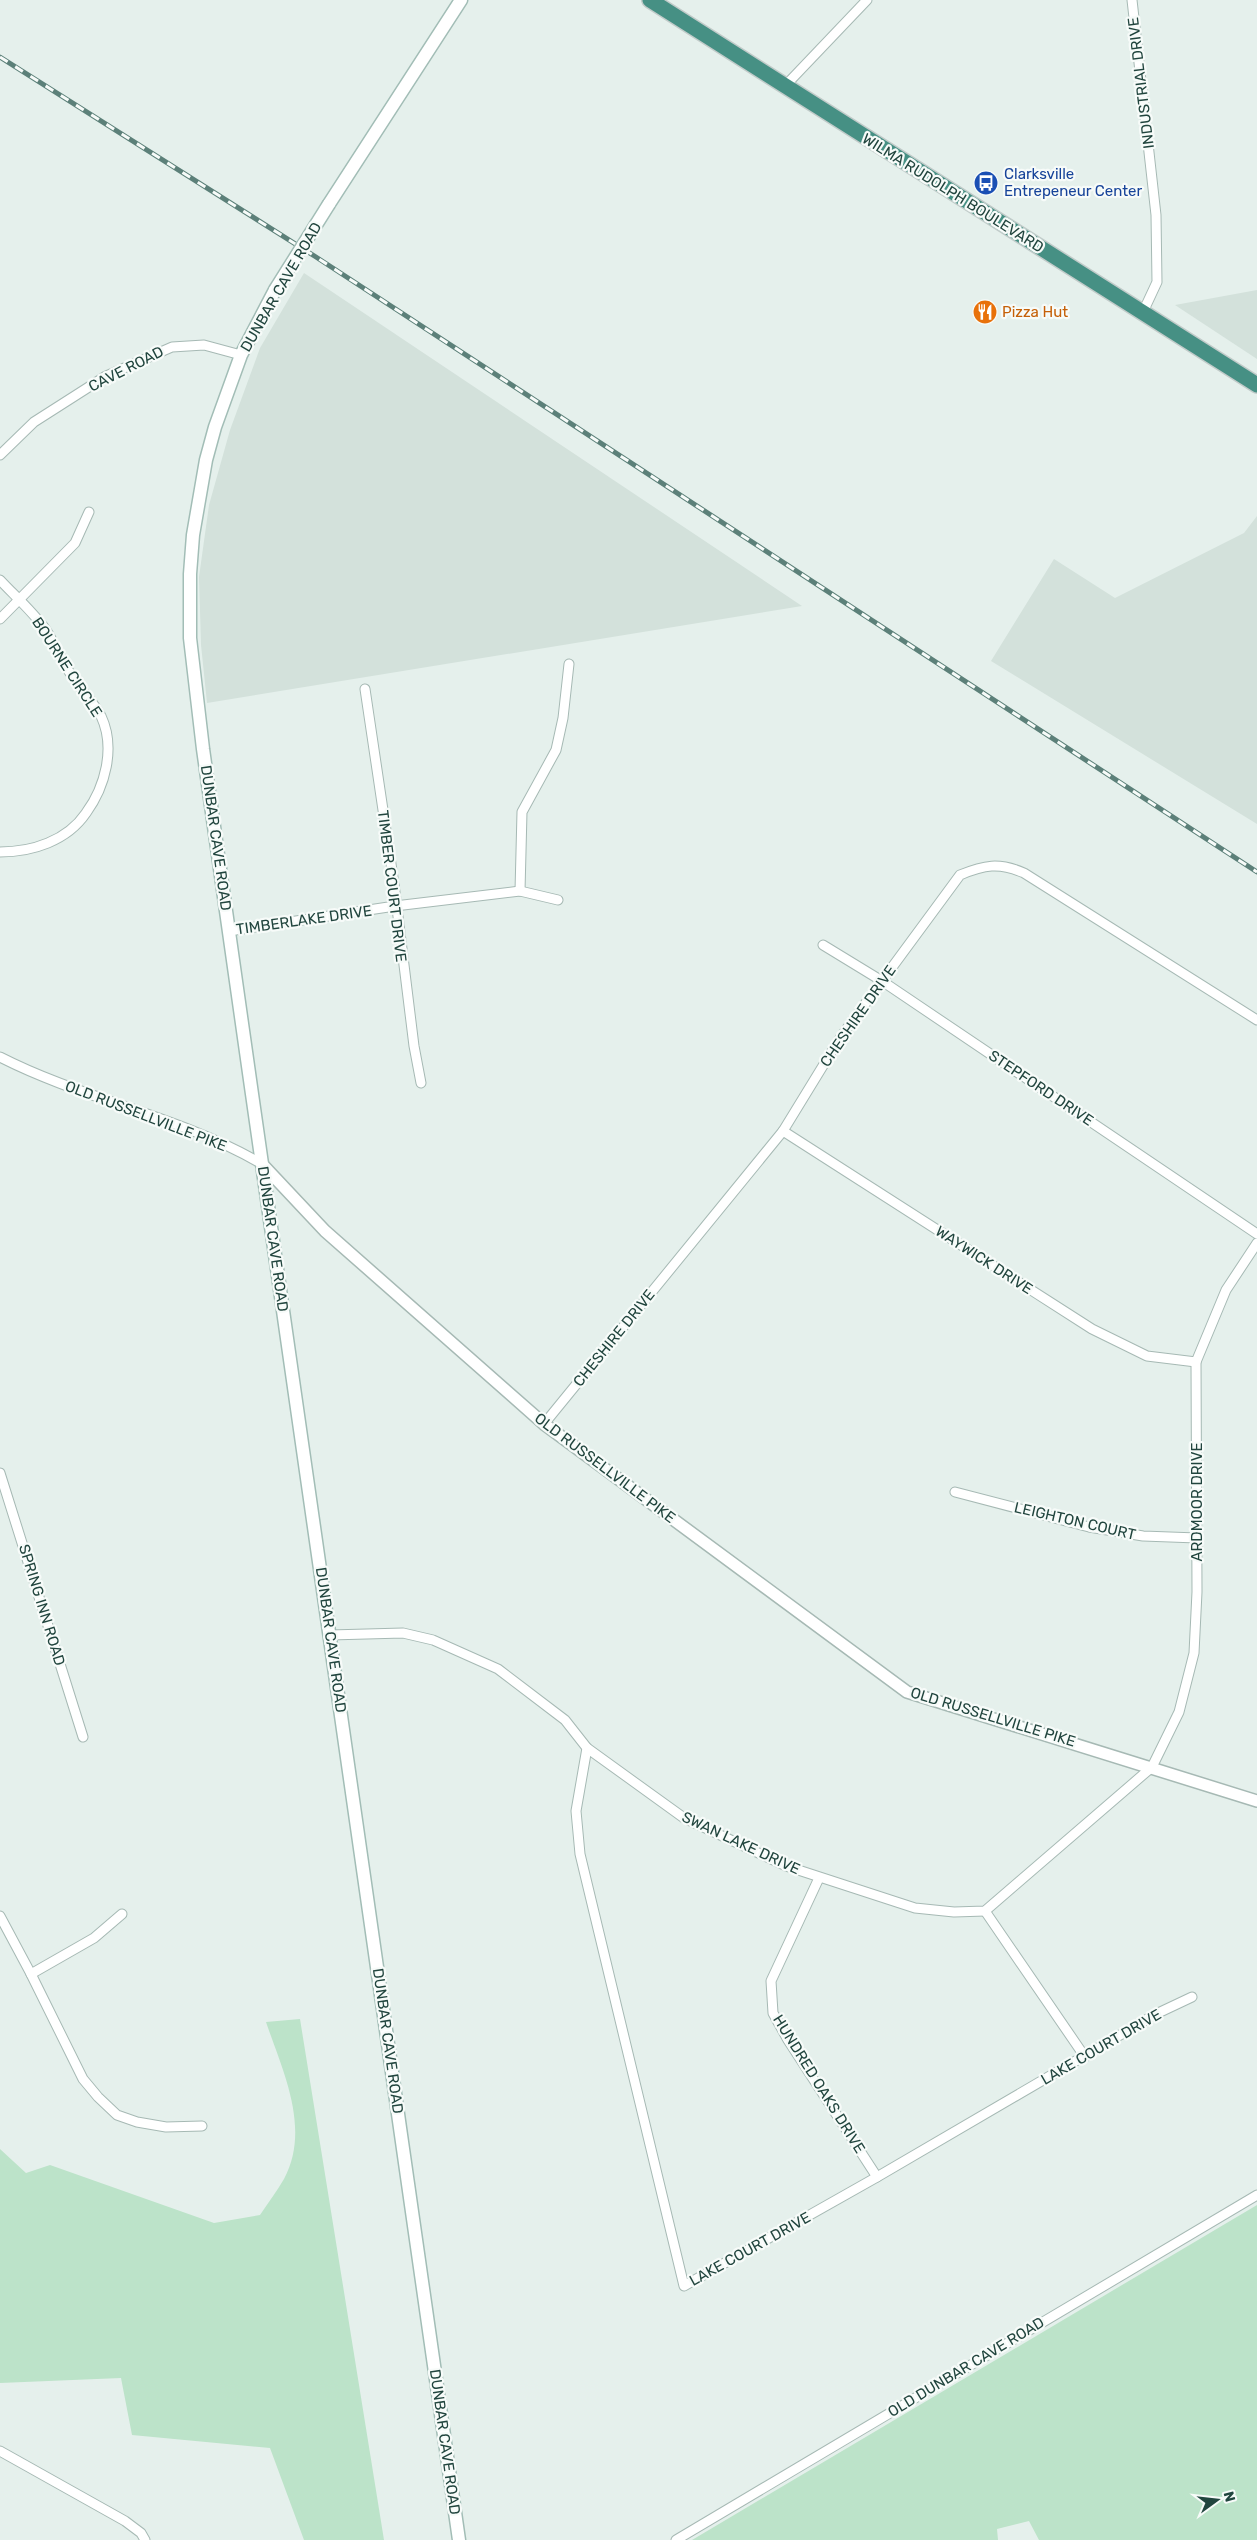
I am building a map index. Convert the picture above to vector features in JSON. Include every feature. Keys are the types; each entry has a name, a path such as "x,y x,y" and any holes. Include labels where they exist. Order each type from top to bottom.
{"highway":[{"name":"WILMA RUDOLPH BOULEVARD","path":"650,0 1257,385"}],"main road":[{"name":"DUNBAR CAVE ROAD","path":"459,2540 229,931 193,661 190,622 190,574 193,535 206,460 215,427 242,355 276,290 329,204 461,0"}],"street":[{"path":"785,86 867,0"},
{"name":"INDUSTRIAL DRIVE","path":"1132,0 1156,215 1157,282 1143,312"},
{"name":"CAVE ROAD","path":"0,455 34,422 106,376 172,347 204,345 242,355"},
{"path":"0,619 76,543 89,512"},
{"name":"BOURNE CIRCLE","path":"0,580 45,630 70,674 101,717 108,746 106,771 97,798 81,820 52,842 27,851 0,852"},
{"path":"520,892 522,812 556,750 563,718 569,664"},
{"name":"TIMBER COURT DRIVE","path":"364,689 414,1046 421,1083"},
{"name":"CHESHIRE DRIVE","path":"544,1424 783,1131 840,1038 960,875 982,866 1009,866 1024,873 1257,1020"},
{"name":"TIMBERLAKE DRIVE","path":"229,931 395,906 520,892 558,900"},
{"name":"STEPFORD DRIVE","path":"823,945 882,981 1257,1234"},
{"name":"OLD RUSSELLVILLE PIKE","path":"0,1057 30,1072 202,1134 262,1164 325,1231 544,1424 907,1692 1257,1801"},
{"name":"WAYWICK DRIVE","path":"783,1131 1092,1329 1147,1356 1196,1362"},
{"name":"ARDMOOR DRIVE","path":"1152,1767 1178,1712 1194,1653 1197,1538 1196,1362 1226,1290 1257,1243"},
{"name":"SPRING INN ROAD","path":"0,1473 83,1737"},
{"name":"LEIGHTON COURT","path":"955,1492 1089,1528 1143,1536 1197,1538"},
{"name":"SWAN LAKE DRIVE","path":"330,1635 403,1633 433,1640 498,1669 564,1720 587,1748 684,1818 786,1866 915,1908 954,1912 985,1911"},
{"name":"LAKE COURT DRIVE","path":"587,1748 576,1811 580,1854 684,2286 877,2177 1156,2014 1192,1997"},
{"path":"1084,2057 985,1911 1152,1767"},
{"name":"HUNDRED OAKS DRIVE","path":"819,1878 771,1981 773,2013 788,2040 877,2177"},
{"path":"31,1974 94,1938 122,1914"},
{"path":"0,1916 83,2079 111,2109 117,2114 137,2122 166,2127 202,2126"},
{"name":"OLD DUNBAR CAVE ROAD","path":"676,2540 1257,2195"},
{"path":"0,2451 125,2521 141,2533 145,2540"}],"shaded area":[{"path":"304,273 802,606 207,703 201,645 199,577 209,505 230,430 260,348"},
{"path":"1257,290 1257,359 1175,305"},
{"path":"1257,516 1257,824 991,661 1054,559 1115,598 1244,533"}],"green space":[{"path":"300,2019 384,2540 304,2540 270,2448 132,2435 121,2378 0,2383 0,2149 26,2173 50,2165 214,2223 260,2215 284,2179 292,2160 295,2140 292,2100 266,2022"},
{"path":"1257,2205 1257,2540 1039,2540 1029,2521 997,2529 998,2540 692,2540"}],"railway":[{"path":"0,57 316,257 1257,872"}],"place":[{"name":"Clarksville Entrepeneur Center","path":"986,183"},
{"name":"Pizza Hut","path":"985,312"}]}
